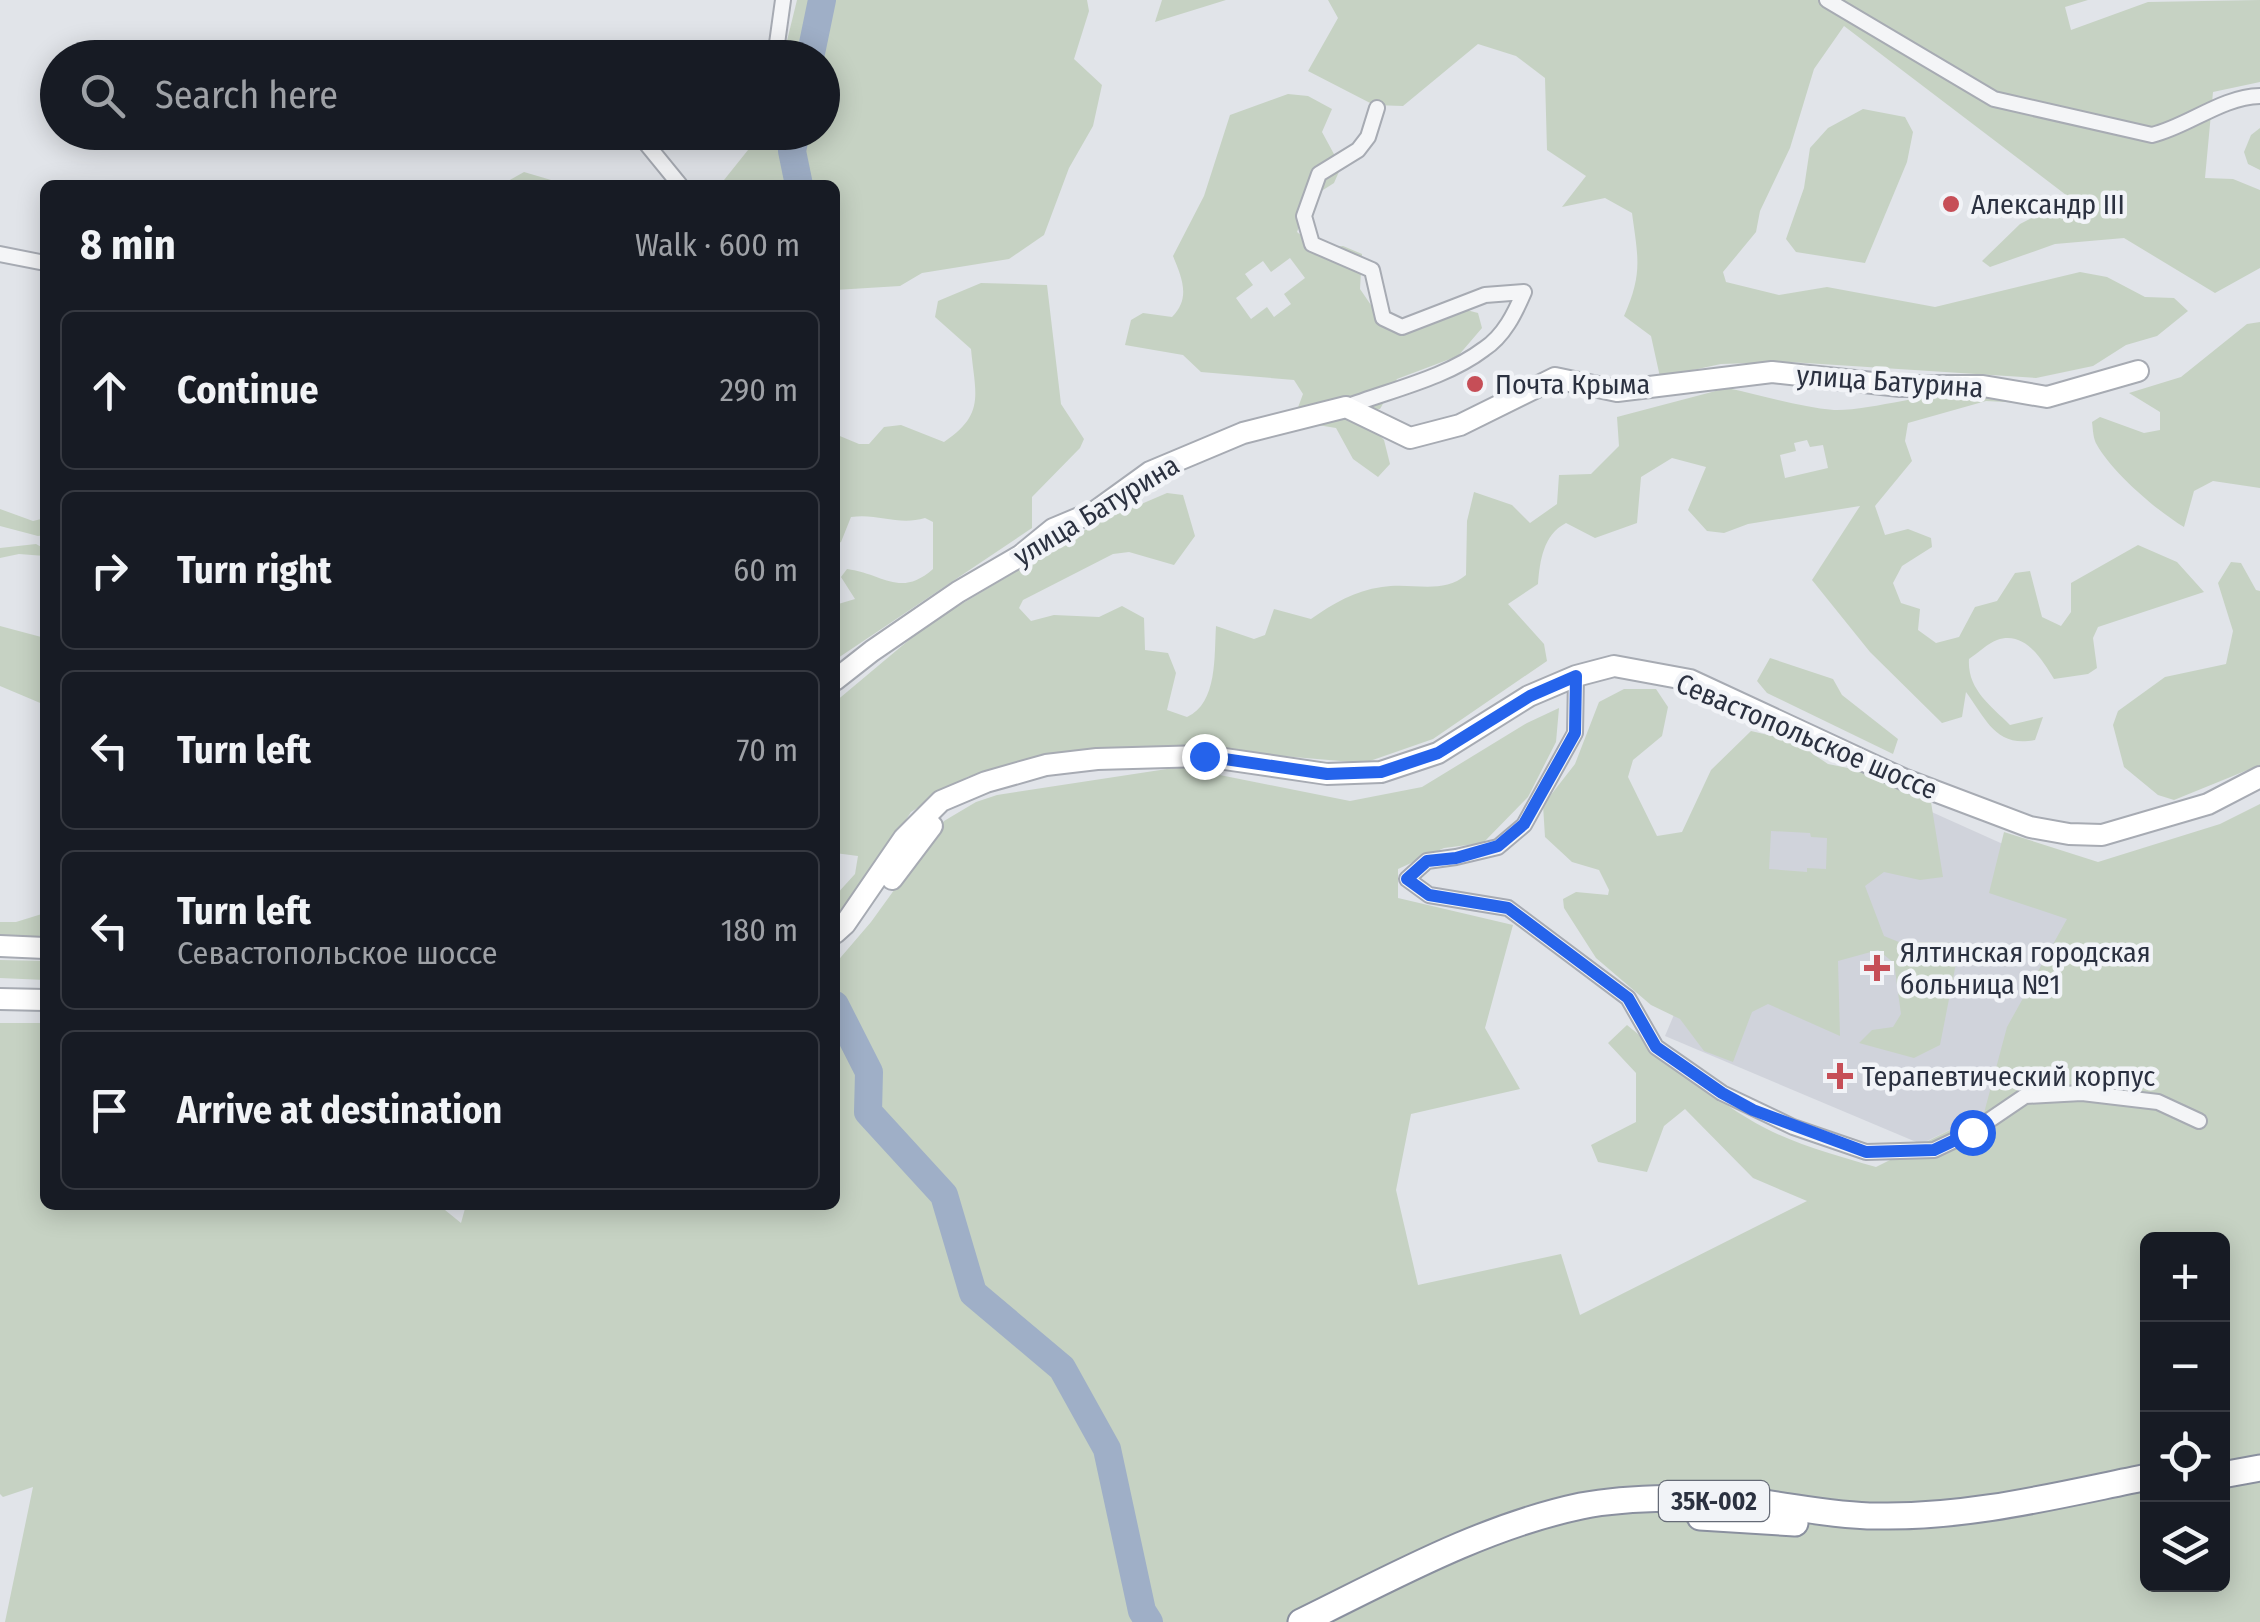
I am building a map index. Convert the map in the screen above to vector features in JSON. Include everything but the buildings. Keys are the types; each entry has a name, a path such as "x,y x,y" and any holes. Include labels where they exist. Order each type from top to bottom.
{"highway":[{"path":"2230,1461 2260,1455"},
{"path":"2230,1474 2260,1468"},
{"name":"35К-002","path":"1301,1622 1488,1534 1585,1506 1685,1500 1752,1502 1872,1516 1921,1516 1980,1510 2140,1479"},
{"name":"35К-002","path":"1326,1622 1483,1548 1536,1530 1584,1521 1631,1514 1918,1529 1978,1523 2140,1492"}],"main road":[{"name":"улица Батурина","path":"840,676 958,592 1020,556 1053,530 1096,510 1150,472 1243,432 1346,407 1410,438 1460,425 1555,378 1616,391 1772,372 1900,386 1983,386 2047,397 2138,372"},
{"name":"Севастопольское шоссе","path":"840,928 904,838 942,801 986,782 1063,763 1204,756 1327,774 1381,772 1438,753 1530,696 1614,666 1690,680 1903,779 2030,827 2068,834 2102,835 2208,804 2260,777"},
{"path":"840,945 930,829 966,800 1008,785 1133,766 1200,763 1305,780 1364,781 1400,776 1428,766 1576,681"},
{"path":"0,946 40,948"},
{"path":"0,996 40,997"}],"street":[{"path":"778,40 783,0"},
{"path":"1826,0 1994,99 2152,135 2174,130 2227,102 2260,96"},
{"path":"1346,407 1448,369 1486,349 1514,317 1524,292 1485,295 1402,327 1383,318 1372,270 1312,244 1304,216 1319,174 1358,150 1368,137 1378,108"},
{"path":"651,150 676,180"},
{"path":"0,254 40,262"},
{"path":"1576,681 1575,733 1524,824 1498,846 1456,858 1427,861 1407,879 1429,895 1508,908 1628,998 1656,1047 1722,1093 1793,1126 1866,1152 1934,1150 1972,1132 2024,1096 2082,1093 2158,1102 2199,1120"}],"shaded area":[{"name":"Ялтинская городская больница №1","path":"1787,747 2072,875 2083,899 2018,1096 1921,1144 1665,1036"}],"green space":[{"path":"797,0 1087,0 1089,11 1074,59 1102,85 1093,126 1069,168 1044,235 1009,259 922,273 900,286 840,290 840,180 724,180 748,150 840,150 840,40 787,40"},
{"path":"1162,0 1226,0 1155,22"},
{"path":"1328,0 2088,0 2065,7 2071,30 2148,2 2260,0 2260,82 2213,92 2205,178 2233,179 2260,190 2260,268 2215,293 2124,238 2055,244 1990,267 1982,261 2020,224 2070,198 1844,26 1814,69 1790,148 1760,211 1756,232 1723,272 1726,282 1779,295 1827,287 1935,307 2080,272 2107,277 2145,297 2174,298 2188,311 2157,336 2126,345 2093,366 2036,378 1790,362 1721,364 1660,377 1651,336 1624,316 1637,265 1632,213 1605,198 1562,207 1586,176 1547,150 1545,78 1516,56 1478,44 1403,106 1374,105 1308,71 1338,18"},
{"path":"1288,94 1308,96 1332,109 1322,132 1341,167 1334,183 1309,199 1297,232 1317,248 1343,246 1362,254 1360,289 1386,327 1455,307 1478,313 1482,328 1458,356 1397,379 1380,409 1356,411 1384,440 1390,464 1378,477 1353,459 1336,428 1293,421 1303,394 1294,380 1201,372 1183,355 1125,345 1131,320 1143,313 1172,317 1178,310 1182,280 1173,256 1204,196 1230,115","holes":["1290,258 1305,278 1284,294 1291,304 1274,317 1267,307 1251,319 1236,298 1253,285 1245,274 1263,261 1271,272"]},
{"path":"1863,109 1905,117 1913,132 1907,162 1865,263 1796,252 1786,239 1804,188 1810,148 1828,128"},
{"path":"2260,128 2260,170 2248,164 2244,152 2251,135"},
{"path":"524,172 551,180 510,180"},
{"path":"981,283 1047,285 1061,404 1084,439 1080,448 1032,497 1032,528 840,657 840,604 855,599 841,577 847,569 901,583 921,578 933,569 933,522 925,518 906,521 851,517 840,542 840,436 869,444 884,427 901,425 944,442 966,422 975,402 971,349 935,317 938,301"},
{"path":"2260,322 2260,488 2213,481 2194,491 2184,527 2124,479 2096,443 2092,422 2100,417 2144,433 2160,430 2160,412 2129,393 2181,377 2247,324"},
{"path":"1727,388 1834,410 1958,393 2006,395 2024,403 1986,401 1908,423 1905,441 1912,461 1875,506 1885,535 1908,529 1931,538 1932,547 1902,566 1893,583 1901,603 1920,609 1918,630 1936,643 1959,637 1975,607 1997,601 2015,573 2030,571 2042,617 2061,626 2071,612 2071,583 2138,545 2177,562 2204,592 2098,627 2093,638 2097,668 2088,674 2054,679 2032,649 2016,639 1994,641 1969,659 1976,688 2010,725 2043,717 2035,740 2011,740 2001,735 1966,692 1962,717 1942,723 1870,652 1812,580 1860,506 1748,524 1724,533 1707,531 1688,510 1706,467 1672,458 1641,477 1637,523 1595,538 1566,523 1552,534 1542,558 1538,584 1508,604 1544,644 1547,661 1433,739 1364,763 1177,747 1142,752 1088,749 1015,762 967,777 911,812 840,919 840,890 855,874 858,856 840,854 840,698 928,624 1097,523 1167,493 1183,495 1195,536 1174,565 1129,552 1113,554 1023,600 1019,608 1031,621 1054,615 1099,617 1122,606 1144,618 1145,650 1168,653 1176,673 1167,710 1187,717 1197,710 1209,690 1216,626 1254,639 1265,635 1274,609 1311,619 1362,591 1457,581 1466,575 1467,521 1474,492 1512,505 1530,523 1557,504 1559,475 1591,474 1619,446 1617,417","holes":["1807,440 1810,447 1823,445 1828,468 1785,478 1780,455 1796,451 1794,443"]},
{"path":"0,509 33,521 40,519 40,536 38,536 0,526"},
{"path":"36,544 40,546 40,556 0,558 0,548"},
{"path":"2231,562 2241,563 2260,591 2260,765 2174,800 2158,795 2124,767 2113,725 2118,711 2165,677 2226,664 2233,631 2218,583"},
{"path":"0,626 40,637 40,703 0,686"},
{"path":"1770,658 1833,679 1842,695 1898,739 1893,754 1767,693 1757,681"},
{"path":"1624,689 1656,689 1668,707 1662,736 1633,760 1628,777 1657,836 1682,832 1711,770 1751,731 1794,741 1828,764 1863,771 1931,802 1943,877 1920,880 1884,872 1865,886 1884,936 1899,942 1960,943 1940,1045 1914,1058 1859,1043 1872,1030 1893,1027 1901,1014 1894,963 1878,950 1838,961 1840,1036 1768,1004 1752,1012 1733,1062 1704,1051 1680,1019 1651,1005 1596,958 1564,908 1563,899 1576,892 1608,895 1609,890 1599,870 1572,862 1545,837 1543,805 1575,764 1599,702","holes":["1771,831 1810,833 1811,837 1827,838 1826,869 1769,869"]},
{"path":"1559,708 1556,742 1528,797 1483,843 1444,848 1398,869 1398,898 1513,925 1485,1028 1520,1089 1411,1114 1396,1190 1418,1285 1561,1254 1580,1315 1807,1201 1753,1178 1685,1109 1664,1126 1647,1172 1598,1162 1591,1145 1636,1122 1636,1073 1608,1043 1627,1025 1747,1118 1792,1140 1876,1167 1984,1113 2007,1027 2067,919 1989,893 2004,832 2098,862 2220,824 2260,804 2260,1622 5,1622 33,1487 3,1497 0,1494 0,1023 40,1023 40,1210 445,1210 461,1223 465,1210 840,1210 840,958 944,821 997,795 1180,767 1350,801 1422,787"},
{"path":"40,915 40,938 0,937 0,922"},
{"path":"0,960 40,961 40,980 0,978"}],"waterway":[{"path":"814,40 822,0"},
{"path":"792,150 798,180"},
{"path":"840,1015 869,1072 868,1112 944,1195 973,1293 1062,1368 1107,1449 1142,1611 1149,1622"}],"place":[{"name":"Александр III","path":"1951,204"},
{"name":"Почта Крыма","path":"1475,384"},
{"name":"Ялтинская городская больница №1","path":"1877,968"},
{"name":"Терапевтический корпус","path":"1840,1076"}],"route":[{"path":"1204,756 1327,774 1381,772 1438,753 1530,696 1576,676 1575,733 1524,824 1498,846 1456,858 1427,861 1407,879 1429,895 1508,908 1628,998 1656,1047 1753,1110 1866,1152 1934,1150 1972,1132"}]}
